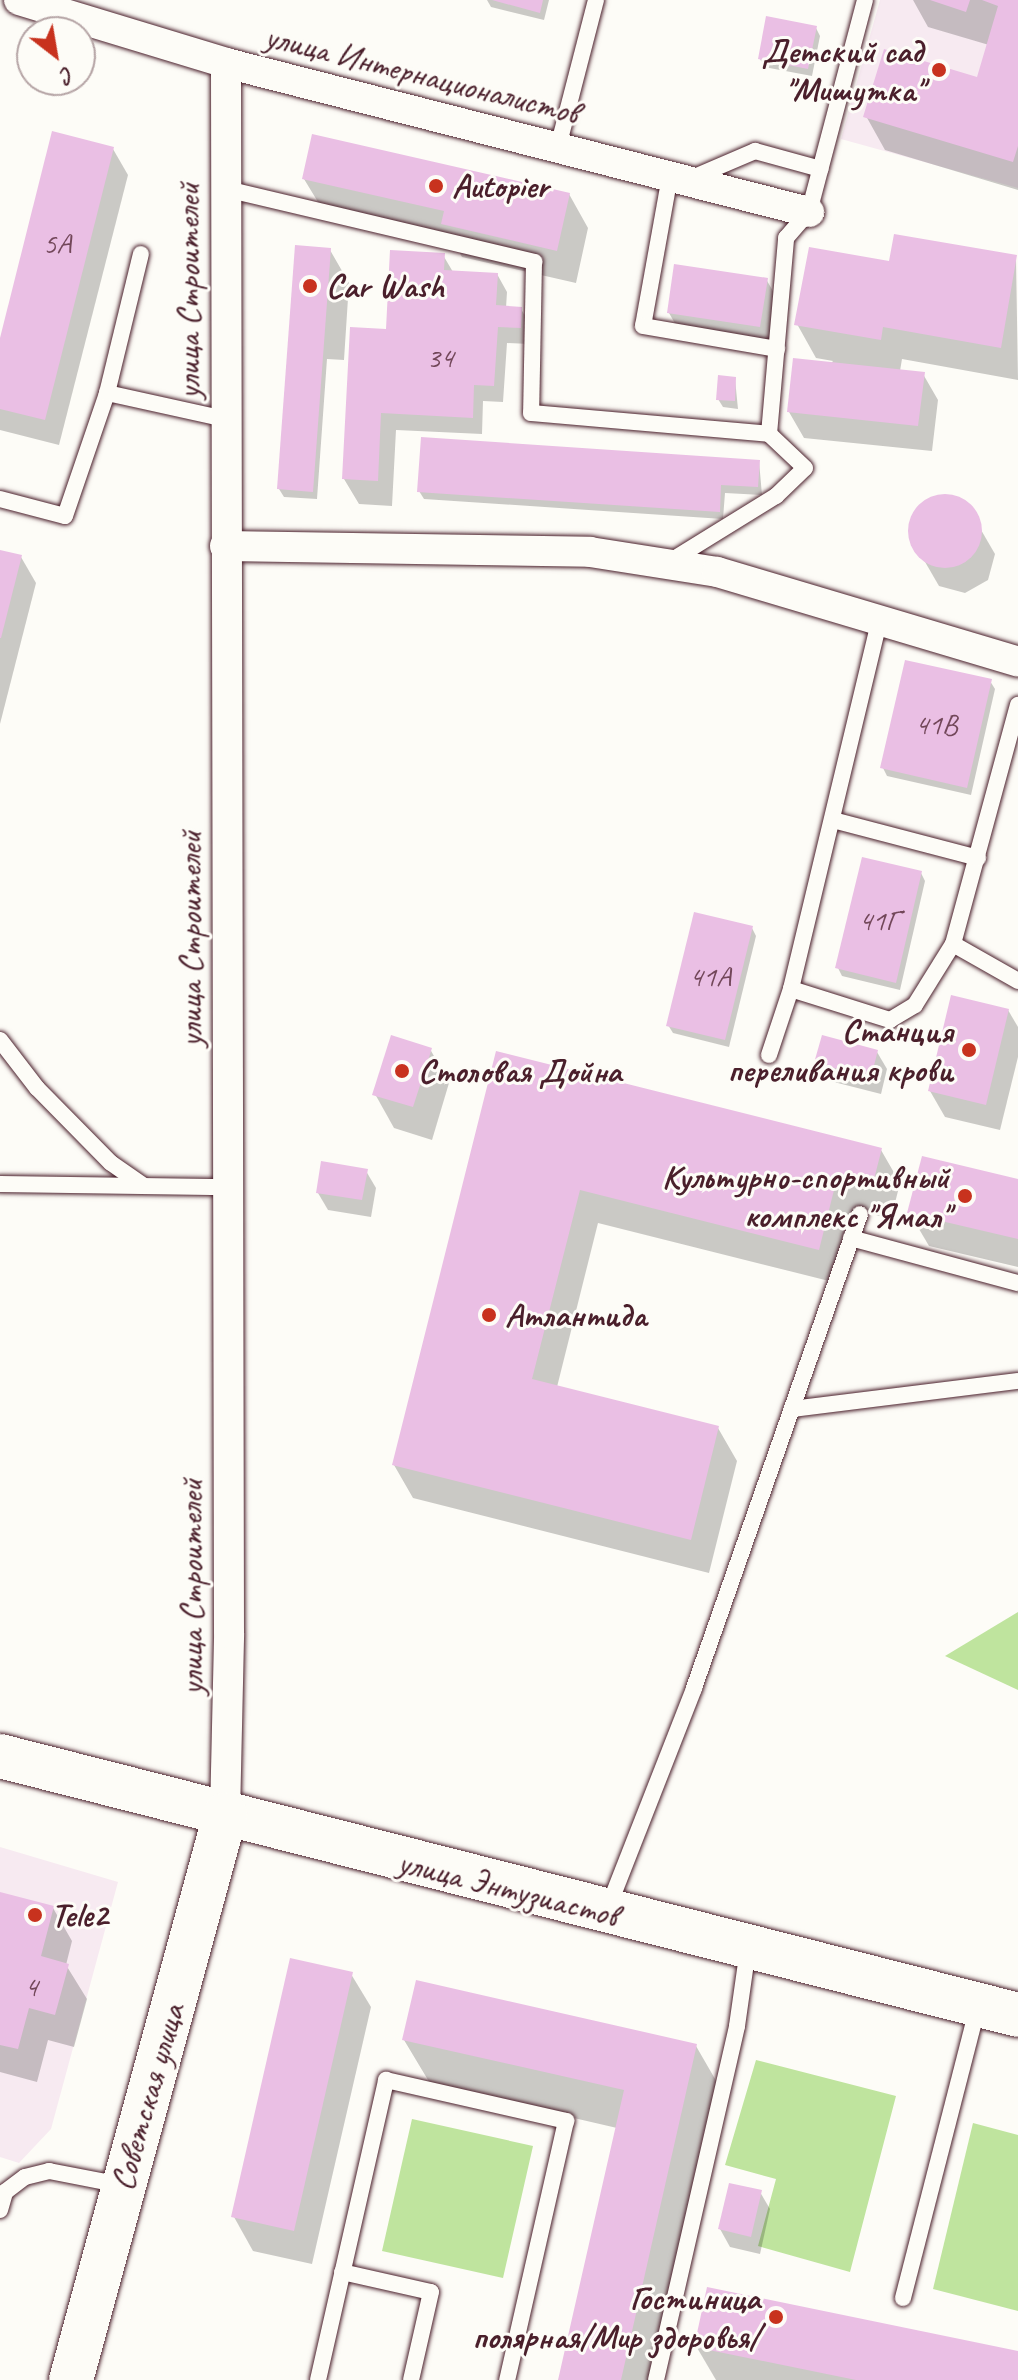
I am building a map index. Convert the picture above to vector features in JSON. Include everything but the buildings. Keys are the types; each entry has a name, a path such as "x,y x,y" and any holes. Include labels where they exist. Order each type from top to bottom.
{"street":[{"name":"улица Интернационалистов","path":"19,0 226,63 809,212"},
{"name":"улица Строителей","path":"225,1815 229,1187 226,63"},
{"path":"225,546 590,552 717,572 880,618 1018,662"},
{"name":"улица Энтузиастов","path":"0,1756 606,1913 998,2009"},
{"name":"Советская улица","path":"71,2380 121,2185 225,1815"}],"lane":[{"path":"558,147 596,0"},
{"path":"769,434 786,238 809,212 865,0"},
{"path":"777,349 643,326 678,178 755,151 821,169"},
{"path":"226,189 534,262 531,413 769,434 805,468 776,496 666,564"},
{"path":"0,499 65,516 107,393 141,254"},
{"path":"107,393 225,419"},
{"path":"769,1055 791,989 880,618"},
{"path":"791,989 890,1020 915,1005 953,944 1018,705"},
{"path":"833,820 978,858"},
{"path":"953,944 1018,981"},
{"path":"0,1040 37,1088 111,1163 144,1186"},
{"path":"0,1184 229,1187"},
{"path":"606,1913 694,1688 860,1214"},
{"path":"851,1238 1018,1283"},
{"path":"792,1409 1018,1381"},
{"path":"656,2380 737,2026 748,1947"},
{"path":"903,2298 998,2009"},
{"path":"318,2380 386,2080 566,2121 507,2380"},
{"path":"0,2210 5,2192 25,2177 49,2171 121,2185"},
{"path":"342,2272 431,2292 411,2380"}],"shaded area":[{"name":"Детский сад \"Мишутка\"","path":"880,0 1018,0 1018,188 841,139"},
{"path":"0,1847 118,1882 51,2129 19,2163 0,2157"}],"green space":[{"path":"1018,1612 1018,1690 945,1656"},
{"path":"756,2060 896,2096 850,2272 758,2246 776,2179 725,2165"},
{"path":"412,2119 533,2146 503,2278 382,2251"},
{"path":"973,2123 1018,2135 1018,2311 933,2289"}],"place":[{"name":"Детский сад \"Мишутка\"","path":"939,70"},
{"name":"Autopier","path":"436,186"},
{"name":"Car Wash","path":"310,286"},
{"name":"Станция переливания крови","path":"969,1050"},
{"name":"Столовая Дойна","path":"402,1071"},
{"name":"Культурно-спортивный комплекс \"Ямал\"","path":"965,1196"},
{"name":"Атлантида","path":"489,1315"},
{"name":"Tele2","path":"35,1915"},
{"name":"Гостиница полярная/Мир здоровья/","path":"776,2317"}]}
